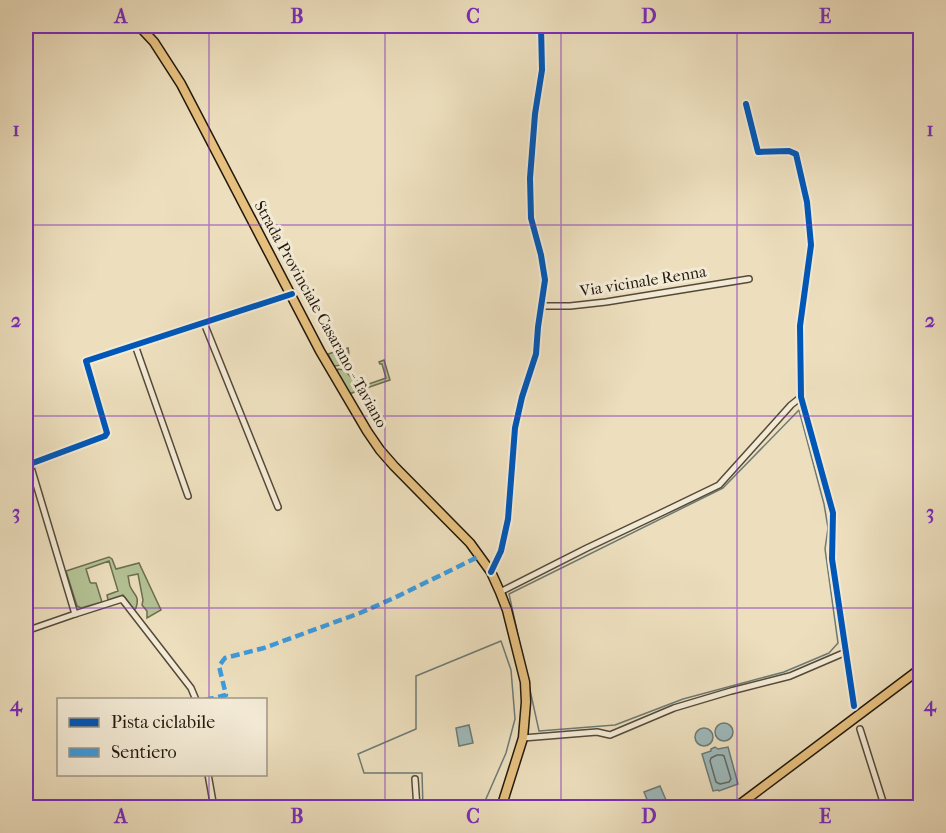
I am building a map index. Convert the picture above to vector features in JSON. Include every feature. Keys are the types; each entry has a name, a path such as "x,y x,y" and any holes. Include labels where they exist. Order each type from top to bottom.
{"main road":[{"name":"Strada Provinciale Casarano - Taviano","path":"139,26 154,42 181,84 326,360 380,450 415,489 470,543 491,572 510,621 525,682 526,702 523,738 501,807"},
{"path":"735,807 921,669"}],"street":[{"path":"491,572 501,551 508,519 515,428 536,354 545,280 531,218 530,178 535,114 542,70 541,26"},
{"path":"747,104 758,152 789,151 796,154 807,202 811,245 801,326 801,397 833,513 832,559 854,706"},
{"name":"Via vicinale Renna","path":"541,306 597,303 749,279"},
{"path":"28,465 105,436 107,433 86,361 292,294"},
{"path":"204,323 278,507"},
{"path":"135,345 188,496"},
{"path":"500,592 719,485 791,405 801,397"},
{"path":"26,451 28,465 75,614"},
{"path":"26,631 122,599 190,688 195,698"},
{"path":"523,738 597,732 609,735 674,708 790,676 846,652"},
{"path":"860,729 885,807"},
{"path":"208,776 214,807"},
{"path":"415,779 417,807"}],"green space":[{"path":"348,348 349,355 346,361 334,366 328,354"},
{"path":"384,360 390,380 349,394 337,372 338,369 344,370 352,378 366,385 386,378 382,364 379,362"},
{"path":"109,557 116,569 139,563 161,610 147,618 147,611 142,605 138,574 128,576 130,586 137,598 134,610 123,595 108,600 107,595 118,591 109,561 86,569 90,582 96,583 102,602 81,608 77,606 66,571"}],"water":[{"path":"720,723 728,723 733,728 731,739 720,741 715,736 715,728"},
{"path":"469,725 473,743 459,746 456,728"},
{"path":"700,728 708,728 713,733 711,744 700,746 695,741 695,733"},
{"path":"715,747 718,749 728,747 738,784 719,791 713,791 702,754"},
{"path":"660,786 669,807 650,807 644,792"}],"waterway":[{"path":"799,410 824,504 828,528 825,549 838,643 829,653 784,672 683,699 615,725 539,731 509,594 723,488 799,410"},
{"path":"423,808 422,773 364,773 358,754 416,729 416,676 501,641 511,670 515,719 506,753 482,808"}],"marked path":[{"path":"213,698 226,695 219,666 225,658 264,648 360,613 480,556"}],"cycle path":[{"path":"491,572 501,551 508,519 515,428 536,354 545,280 531,218 530,178 535,114 542,70 541,26"},
{"path":"746,104 758,152 789,151 796,154 807,202 811,245 800,326 801,397 833,513 832,559 854,706"},
{"path":"26,451 30,464 105,436 107,433 86,361 292,294"}]}
